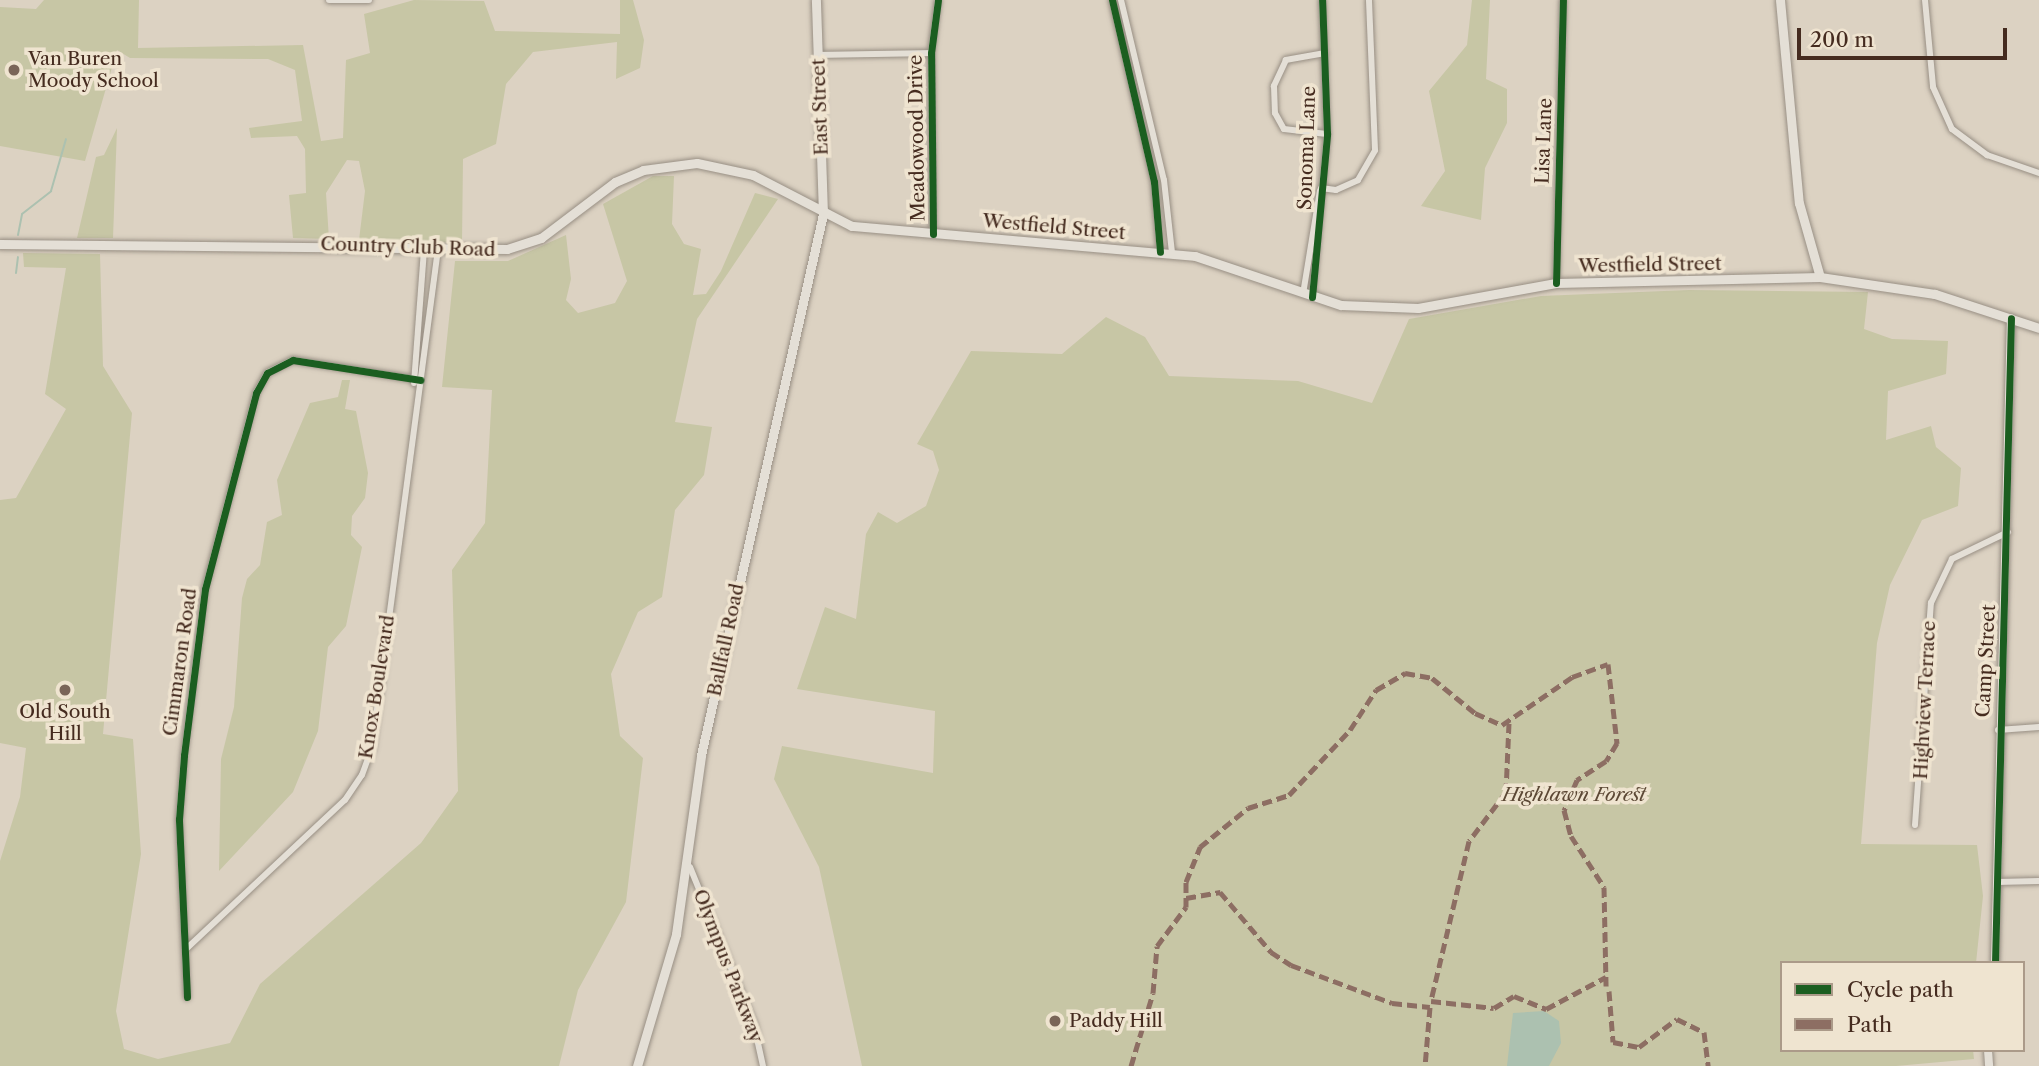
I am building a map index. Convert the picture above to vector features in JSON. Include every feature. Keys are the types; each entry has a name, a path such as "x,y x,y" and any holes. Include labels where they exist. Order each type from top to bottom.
{"main road":[{"name":"East Street","path":"816,0 823,214"},
{"path":"1780,0 1799,202 1820,277"},
{"name":"Country Club Road","path":"0,244 424,249 524,245 615,182 671,164 753,175 823,214"},
{"name":"Westfield Street","path":"823,214 876,230 1172,253 1228,265 1308,296 1378,309 1418,308 1556,283 1820,277 1935,294 2039,328"},
{"name":"Ballfall Road","path":"637,1066 690,867 701,755 823,214"}],"street":[{"path":"329,0 369,0"},
{"name":"Meadowood Drive","path":"933,233 931,54 938,0"},
{"path":"1112,0 1127,82 1154,182 1160,252"},
{"path":"1121,0 1136,79 1164,180 1172,253"},
{"name":"Sonoma Lane","path":"1308,296 1327,134 1322,0"},
{"name":"Sonoma Lane","path":"1321,188 1336,190 1357,180 1375,150 1368,0"},
{"name":"Lisa Lane","path":"1556,283 1563,0"},
{"path":"1925,0 1933,87 1952,129 1987,155 2039,173"},
{"path":"818,55 931,54"},
{"name":"Sonoma Lane","path":"1325,54 1286,60 1274,86 1275,113 1283,129 1327,134"},
{"path":"1127,82 1136,79"},
{"path":"1154,182 1164,180"},
{"name":"Knox Boulevard","path":"185,950 345,800 362,775 372,747 416,391 424,249"},
{"name":"Knox Boulevard","path":"417,380 438,249"},
{"name":"Camp Street","path":"1995,961 1998,730 2010,531 2011,318"},
{"name":"Cimmaron Road","path":"187,997 179,819 205,589 260,384 293,360 417,380"},
{"name":"Highview Terrace","path":"1915,825 1931,603 1952,559 2010,531"},
{"path":"1998,730 2039,727"},
{"name":"Olympus Parkway","path":"690,867 754,1025 764,1066"},
{"path":"1997,882 2039,881"}],"green space":[{"path":"44,0 139,0 138,48 303,45 321,141 343,138 346,60 370,53 364,14 414,0 484,1 495,31 620,34 620,0 633,0 644,40 640,68 616,79 617,42 533,52 506,84 496,144 463,159 462,243 359,240 365,191 359,161 347,160 326,193 329,239 293,238 289,195 306,193 305,149 297,136 251,138 249,128 302,121 295,70 268,59 130,58 117,50 85,161 0,146 0,7 36,9"},
{"path":"1472,0 1490,0 1486,79 1507,89 1507,123 1485,168 1481,220 1421,206 1445,171 1429,91 1467,45"},
{"path":"117,128 113,238 77,238 96,157 104,155"},
{"path":"653,176 674,176 672,224 684,244 701,249 693,295 706,294 721,271 755,193 778,199 697,319 675,422 712,427 704,475 675,510 662,597 638,612 611,674 620,736 643,758 626,902 578,990 559,1066 0,1066 0,861 20,797 26,748 0,743 0,500 16,498 66,409 45,394 66,268 24,267 23,253 100,254 103,366 132,413 103,734 133,739 141,854 116,1011 124,1049 158,1059 230,1043 260,984 421,843 458,791 452,570 485,523 492,390 442,387 455,261 508,261 566,235 571,279 566,300 578,313 615,303 627,281 603,204"},
{"name":"Highlawn Forest","path":"1689,290 1868,292 1864,329 1892,339 1948,341 1946,374 1888,391 1886,440 1931,426 1936,447 1961,468 1958,506 1922,520 1890,585 1877,643 1861,844 1977,845 1983,896 1976,961 1780,961 1780,1052 1973,1052 1974,1059 1896,1066 862,1066 819,867 774,779 782,746 933,773 935,711 797,689 825,607 856,619 866,534 878,512 897,523 926,506 939,470 933,451 917,444 971,351 1062,354 1106,317 1145,337 1169,376 1298,381 1372,403 1409,319 1541,296"},
{"path":"342,380 350,380 345,409 356,411 368,473 365,498 352,516 351,535 362,547 346,626 328,647 318,731 293,792 219,871 221,759 234,707 242,598 247,579 260,565 267,522 282,515 277,480 310,403 338,397"}],"shaded area":[{"path":"1544,1011 1559,1021 1561,1043 1549,1066 1507,1066 1513,1013"}],"waterway":[{"path":"18,235 22,214 51,191 66,139"},
{"path":"16,273 18,257"}],"marked path":[{"path":"1131,1066 1153,993 1157,946 1186,907 1186,882 1200,847 1248,808 1289,795 1350,730 1376,690 1405,673 1432,678 1475,713 1502,725 1572,677 1608,664 1617,743 1606,761 1577,780 1564,810 1571,836 1604,887 1606,986"},
{"path":"1509,723 1506,792 1469,841 1431,1001 1494,1008 1514,996 1546,1009 1606,977"},
{"path":"1186,898 1220,892 1271,952 1291,965 1392,1003 1430,1007 1425,1066"},
{"path":"1609,991 1613,1042 1639,1047 1677,1019 1704,1032 1708,1066"}],"cycle path":[{"path":"933,234 931,53 938,0"},
{"path":"1112,0 1154,182 1160,252"},
{"path":"1312,297 1327,134 1322,0"},
{"path":"1556,283 1563,0"},
{"path":"1995,961 2011,318"},
{"path":"187,997 179,819 184,755 205,589 256,393 267,373 293,360 420,380"}],"place":[{"name":"Van Buren Moody School","path":"14,70"},
{"name":"Old South Hill","path":"65,690"},
{"name":"Paddy Hill","path":"1055,1021"}]}
